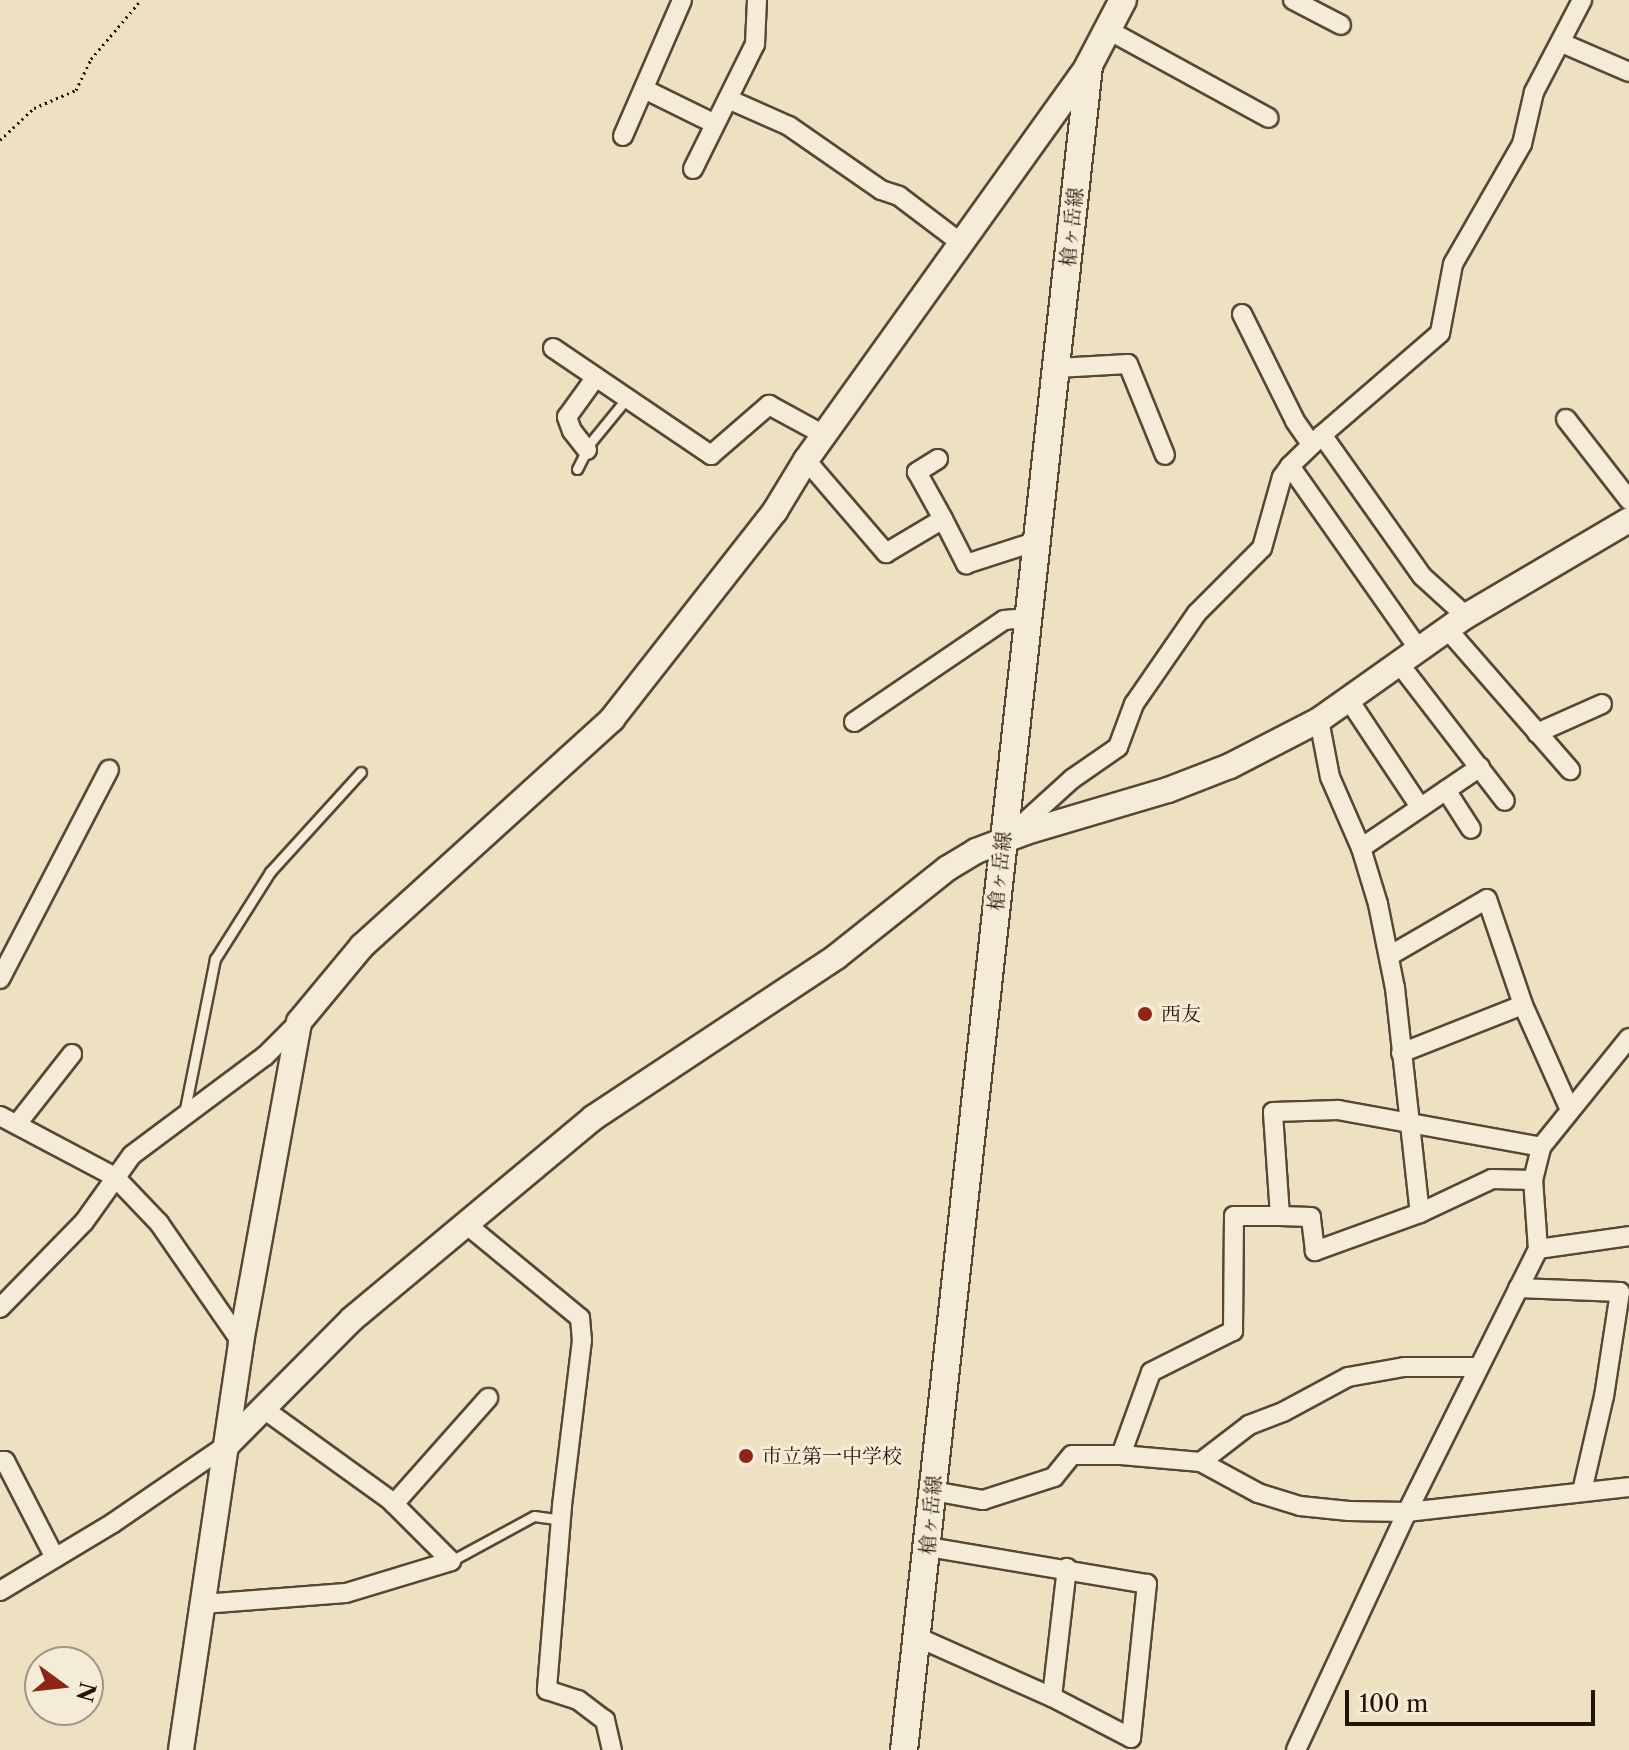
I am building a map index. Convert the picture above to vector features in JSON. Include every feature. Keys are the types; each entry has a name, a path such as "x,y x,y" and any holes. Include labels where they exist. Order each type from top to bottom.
{"main road":[{"name":"槍ヶ岳線","path":"904,1750 929,1547 1089,65 1123,0"}],"street":[{"path":"623,136 682,0"},
{"path":"693,169 755,44 757,0"},
{"path":"1293,0 1341,25"},
{"path":"1003,841 1027,816 1118,747 1134,704 1197,613 1262,548 1282,477 1290,466 1440,333 1453,264 1522,144 1534,92 1582,0"},
{"path":"1108,30 1269,118"},
{"path":"1562,43 1629,72"},
{"path":"0,1308 84,1222 132,1155 265,1056 299,1022 362,946 612,719 775,511 806,460 1089,65"},
{"path":"644,89 715,124"},
{"path":"728,99 789,126 881,190 899,196 961,243"},
{"path":"1242,314 1295,421 1317,440 1537,733 1570,770"},
{"path":"553,348 711,455 769,405 824,435"},
{"path":"1057,368 1128,364 1165,455"},
{"path":"587,450 572,431 567,417 596,377"},
{"path":"1566,419 1629,500"},
{"path":"938,459 917,472 966,564 1037,541"},
{"path":"806,460 886,553 943,519"},
{"path":"1290,466 1410,659 1505,801"},
{"path":"0,1591 227,1445 352,1319 593,1118 836,957 948,868 976,851 1003,841 1230,766 1319,720 1410,659 1457,623 1629,520"},
{"path":"854,722 1004,620 1028,618"},
{"path":"1349,700 1420,807"},
{"path":"1537,733 1602,704"},
{"path":"1319,720 1330,777 1361,848 1389,956 1412,1123 1420,1213"},
{"path":"1361,848 1480,767"},
{"path":"0,979 109,770"},
{"path":"1446,790 1471,829"},
{"path":"1389,956 1487,899 1523,1005 1569,1108"},
{"path":"1401,1053 1523,1005"},
{"path":"181,1750 241,1342 299,1022"},
{"path":"1296,1750 1407,1512 1538,1249 1533,1180 1541,1147 1569,1108 1628,1041"},
{"path":"72,1054 8,1120 115,1177 159,1223 241,1342"},
{"path":"1280,1216 1273,1112 1338,1110 1541,1147"},
{"path":"1121,1455 1151,1372 1233,1331 1234,1216 1311,1217 1315,1251 1420,1213 1492,1179 1533,1180"},
{"path":"466,1224 580,1318 582,1340 561,1520 547,1690 578,1700 605,1720 612,1750"},
{"path":"1538,1249 1629,1236"},
{"path":"1518,1288 1620,1292 1604,1396 1582,1491"},
{"path":"1201,1462 1249,1425 1283,1412 1348,1377 1404,1367 1478,1367"},
{"path":"394,1504 488,1398"},
{"path":"203,1604 346,1593 451,1561 394,1504 264,1409"},
{"path":"933,1491 983,1500 1054,1477 1072,1455 1121,1455 1201,1462 1258,1493 1300,1506 1407,1512 1629,1487"},
{"path":"0,1461 5,1461 55,1558"},
{"path":"917,1637 1052,1697 1131,1738 1147,1584 929,1547"},
{"path":"1052,1697 1067,1568"}],"lane":[{"path":"577,469 587,450 627,398"},
{"path":"183,1117 215,959 270,872 361,772"},
{"path":"451,1561 534,1516 561,1520"}],"path":[{"path":"0,140 34,108 76,90 91,59 141,0"}],"place":[{"name":"西友","path":"1145,1014"},
{"name":"市立第一中学校","path":"746,1456"}]}
